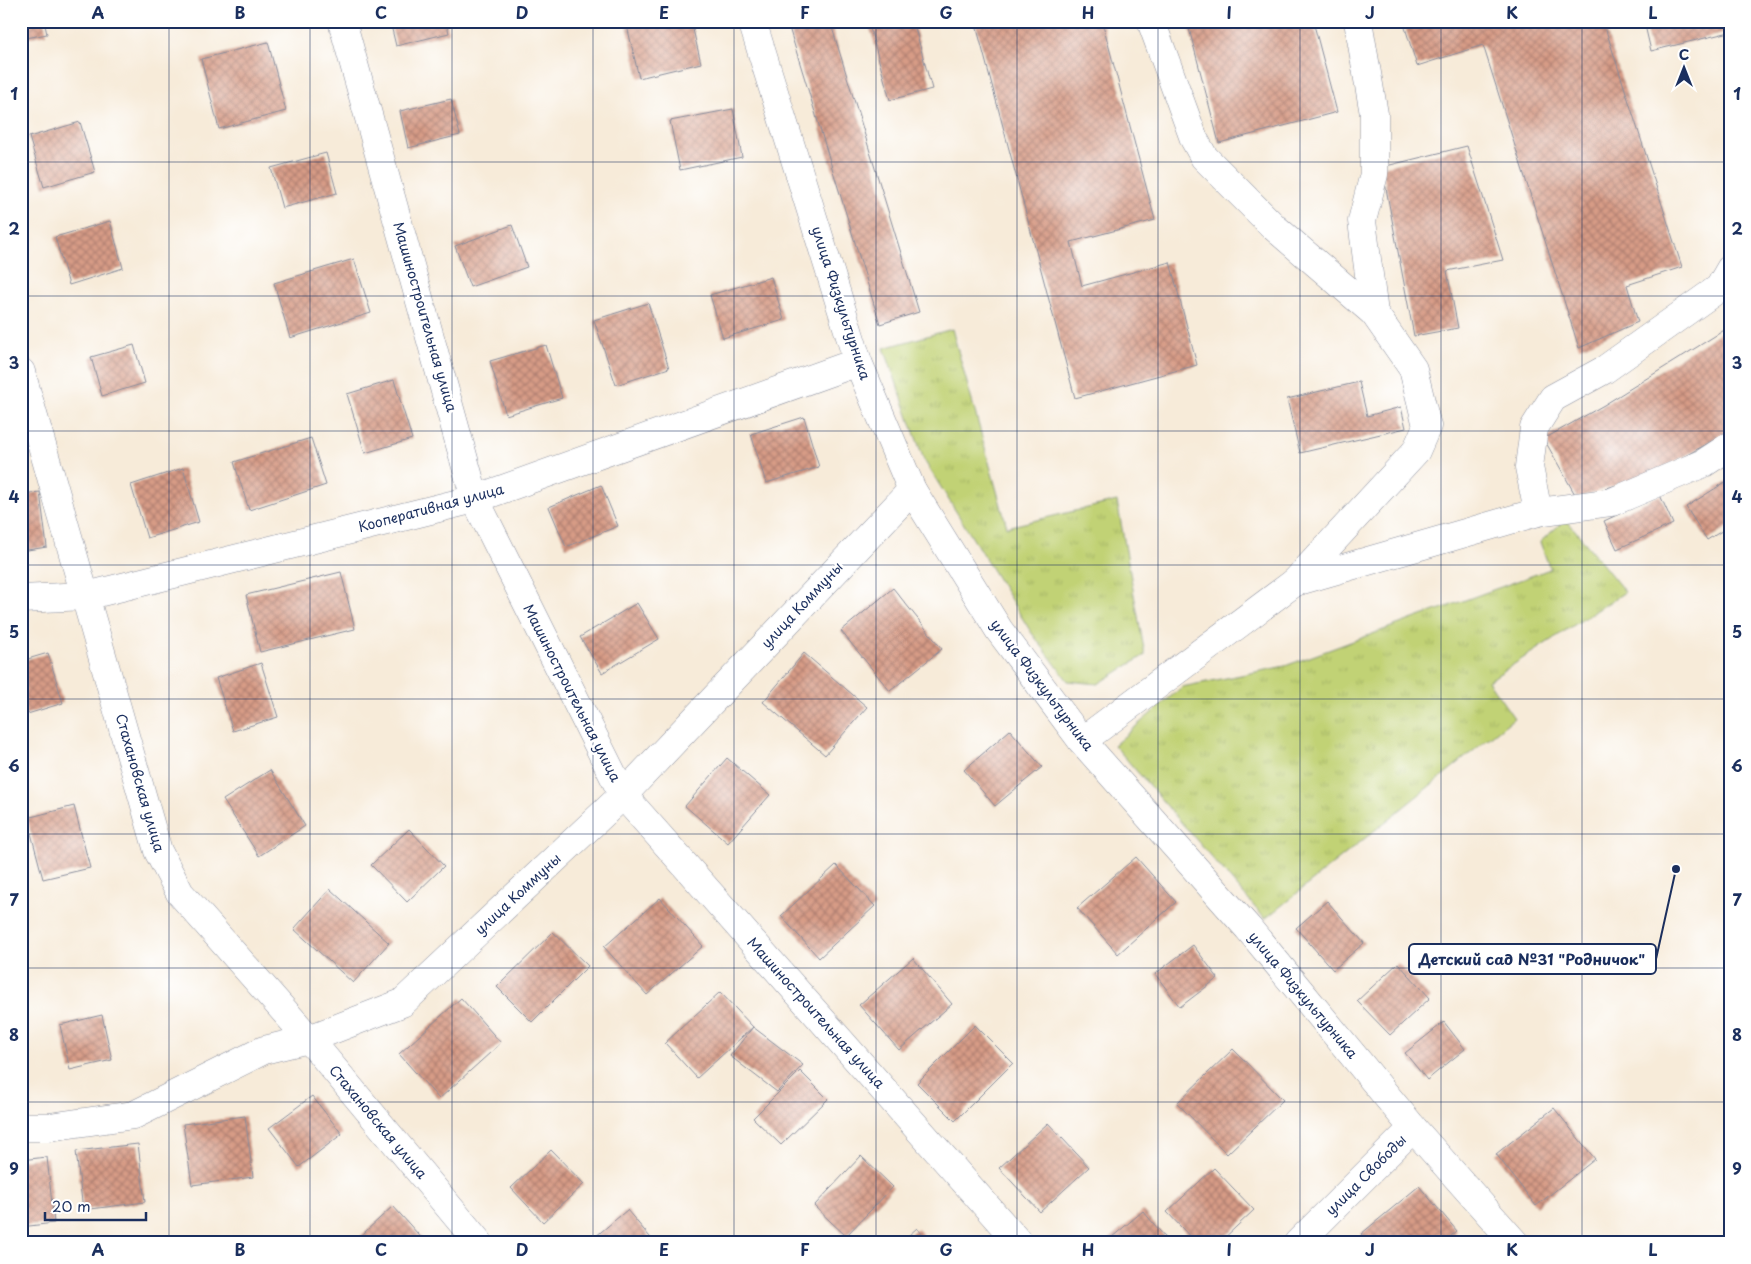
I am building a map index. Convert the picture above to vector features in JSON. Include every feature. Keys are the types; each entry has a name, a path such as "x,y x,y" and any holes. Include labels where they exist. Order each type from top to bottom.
{"street":[{"name":"Машиностроительная улица","path":"342,21 475,499 623,795 1019,1243"},
{"name":"улица Физкультурника","path":"752,21 858,362 912,490 999,630 1082,742 1248,928 1413,1128 1514,1243"},
{"path":"1082,742 1295,582 1416,451 1426,426 1413,369 1374,313 1274,227 1204,157 1194,139 1151,21"},
{"path":"1358,21 1374,114 1374,174 1362,221 1374,313"},
{"path":"1538,512 1529,467 1534,428 1553,398 1604,370 1719,288 1730,269"},
{"name":"Кооперативная улица","path":"21,599 86,596 475,499 858,362"},
{"name":"Стахановская улица","path":"21,372 158,851 180,893 309,1039 479,1243"},
{"path":"1295,582 1538,512 1612,502 1704,463 1730,446"},
{"name":"улица Коммуны","path":"21,1127 49,1127 134,1115 264,1050 309,1039 402,1003 623,795 912,490"},
{"name":"улица Свободы","path":"1298,1243 1413,1128"}],"green space":[{"path":"952,329 1007,527 1117,501 1145,655 1098,684 1068,681 1031,632 924,460 884,348"},
{"path":"1566,519 1625,592 1488,681 1514,718 1265,919 1114,745 1182,687 1285,666 1550,569 1540,542"}],"building":[{"path":"21,21 44,21 47,34 21,39"},
{"path":"390,21 446,21 449,33 396,46"},
{"path":"626,21 691,21 701,63 639,78"},
{"path":"787,21 830,21 919,312 880,324"},
{"path":"868,21 913,21 932,89 890,100"},
{"path":"975,21 1102,21 1155,220 1071,242 1082,286 1170,262 1197,365 1075,398"},
{"path":"1187,21 1313,21 1337,112 1219,143"},
{"path":"1403,21 1603,21 1682,267 1627,285 1638,322 1579,348 1483,45 1417,66"},
{"path":"1644,21 1730,21 1730,32 1651,51"},
{"path":"268,42 286,111 219,129 201,59"},
{"path":"451,99 460,135 408,148 400,111"},
{"path":"733,109 742,157 680,170 670,121"},
{"path":"80,122 95,172 44,187 29,137"},
{"path":"1467,146 1503,260 1447,271 1458,328 1414,336 1382,167"},
{"path":"326,153 337,193 282,208 271,168"},
{"path":"110,221 123,268 69,285 55,237"},
{"path":"512,225 527,267 470,287 455,246"},
{"path":"354,259 371,313 290,338 274,283"},
{"path":"771,277 784,320 723,338 710,295"},
{"path":"648,303 669,368 616,385 594,320"},
{"path":"1726,329 1730,336 1730,431 1658,471 1577,498 1544,439 1604,405"},
{"path":"134,345 145,383 102,396 91,357"},
{"path":"546,345 562,398 506,415 490,361"},
{"path":"394,380 412,439 365,453 347,394"},
{"path":"1359,382 1367,416 1401,407 1406,428 1300,453 1287,399"},
{"path":"804,417 819,467 766,483 751,434"},
{"path":"311,438 326,485 249,510 234,462"},
{"path":"183,468 199,522 147,538 131,485"},
{"path":"1730,479 1730,526 1707,540 1686,507"},
{"path":"601,485 618,526 566,547 549,507"},
{"path":"40,492 47,547 21,551 21,494"},
{"path":"1660,495 1673,524 1617,549 1604,521"},
{"path":"341,572 355,629 260,652 246,595"},
{"path":"893,588 942,649 890,691 841,631"},
{"path":"637,603 659,639 602,673 580,637"},
{"path":"48,653 63,703 21,716 21,661"},
{"path":"804,653 867,707 825,755 763,702"},
{"path":"261,663 278,717 233,731 216,678"},
{"path":"1010,730 1042,767 995,806 964,770"},
{"path":"727,758 770,795 728,843 685,806"},
{"path":"270,770 305,826 259,856 223,800"},
{"path":"74,806 90,868 43,879 27,818"},
{"path":"409,829 444,866 407,902 371,865"},
{"path":"1136,857 1176,902 1118,954 1077,908"},
{"path":"836,865 875,906 819,958 781,916"},
{"path":"330,889 389,943 353,983 294,929"},
{"path":"660,898 703,946 647,995 604,947"},
{"path":"1327,901 1364,943 1333,970 1296,928"},
{"path":"553,932 588,966 532,1022 497,987"},
{"path":"1193,945 1218,978 1180,1007 1155,974"},
{"path":"913,958 952,1004 899,1050 859,1005"},
{"path":"1398,963 1430,998 1390,1035 1357,1001"},
{"path":"720,992 753,1027 697,1078 665,1043"},
{"path":"461,998 501,1043 439,1099 399,1054"},
{"path":"102,1015 112,1060 70,1070 60,1025"},
{"path":"1444,1022 1465,1049 1427,1080 1405,1053"},
{"path":"975,1025 1013,1063 955,1121 917,1083"},
{"path":"753,1027 803,1065 777,1092 730,1056"},
{"path":"1233,1049 1283,1100 1227,1154 1177,1103"},
{"path":"800,1071 828,1099 781,1145 753,1118"},
{"path":"312,1096 342,1134 299,1167 269,1128"},
{"path":"1554,1108 1595,1159 1536,1206 1496,1154"},
{"path":"245,1116 253,1177 192,1185 183,1124"},
{"path":"1048,1123 1089,1167 1040,1212 999,1168"},
{"path":"138,1144 145,1202 83,1210 76,1151"},
{"path":"551,1150 584,1184 543,1222 511,1188"},
{"path":"861,1156 893,1187 846,1236 814,1206"},
{"path":"47,1157 54,1223 21,1227 21,1160"},
{"path":"1214,1168 1254,1210 1219,1243 1196,1243 1167,1212"},
{"path":"1419,1186 1457,1231 1443,1243 1369,1243 1361,1234"},
{"path":"393,1206 426,1243 353,1243"},
{"path":"627,1210 655,1243 588,1243"},
{"path":"1143,1211 1170,1243 1105,1243"},
{"path":"917,1228 930,1243 900,1243"}],"place":[{"name":"Детский сад №31 \"Родничок\"","path":"1676,869"}]}
